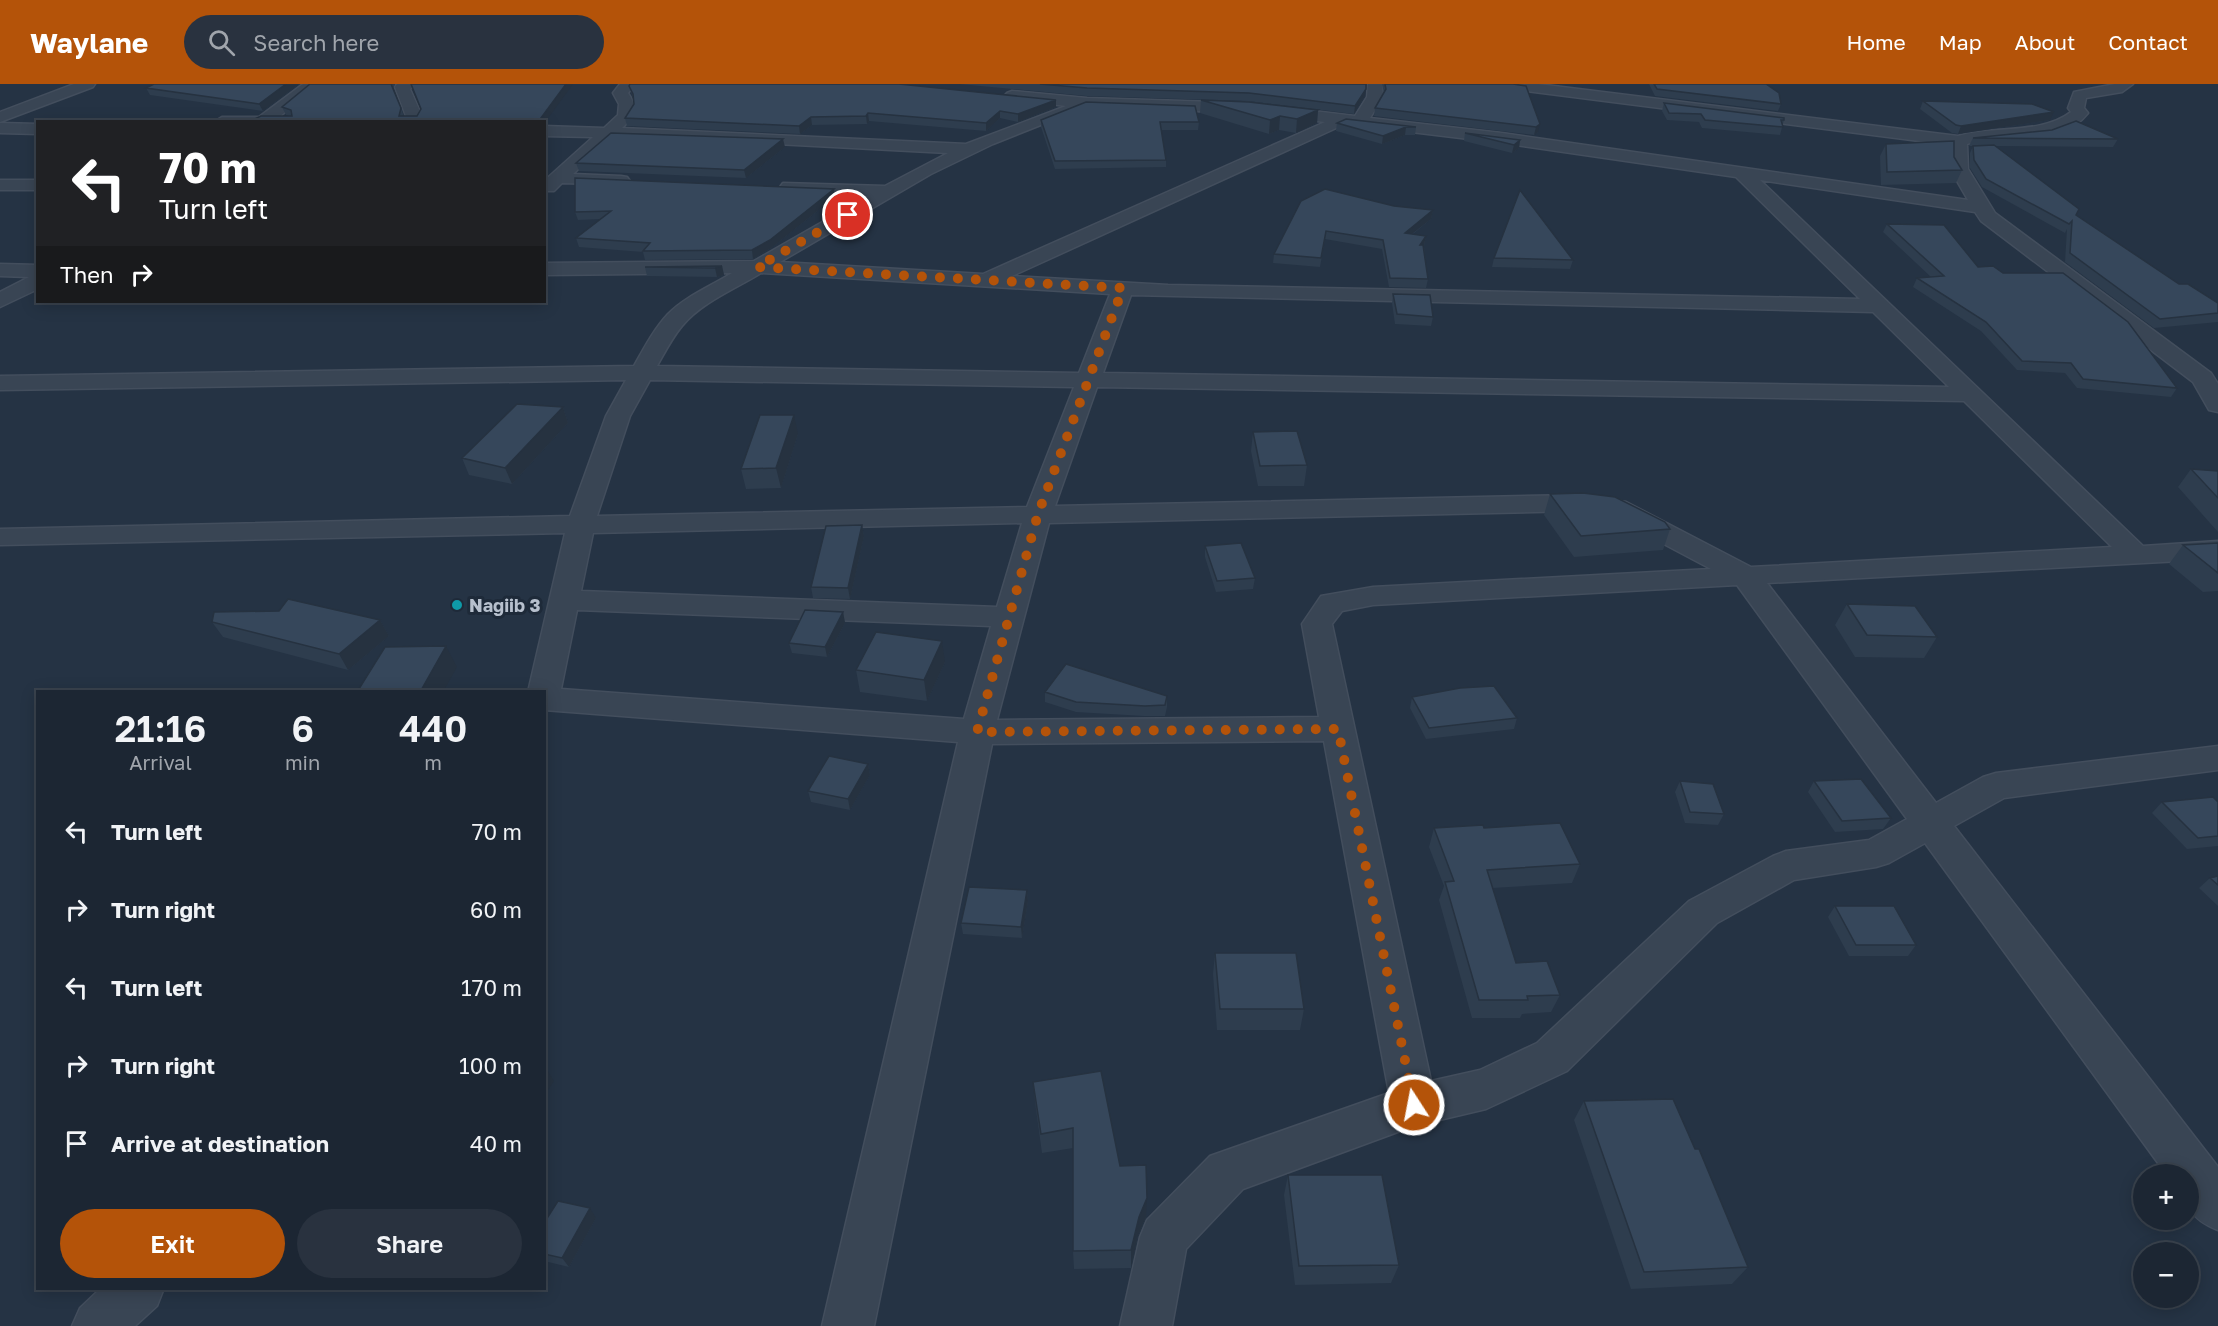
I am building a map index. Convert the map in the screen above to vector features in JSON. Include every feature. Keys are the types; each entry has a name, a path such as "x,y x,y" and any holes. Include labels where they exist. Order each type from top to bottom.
{"street":[{"path":"0,117 88,84"},
{"path":"265,120 312,84"},
{"path":"409,84 402,87 414,116 413,120"},
{"path":"549,184 625,117 628,107 626,99 620,93 628,84"},
{"path":"985,280 1352,120 1375,96 1375,84"},
{"path":"1502,84 1959,141 1985,134 2040,131 2069,124 2080,113 2076,108 2079,95 2117,89 2126,84"},
{"path":"1586,84 1656,104"},
{"path":"544,690 581,523 618,416 662,337 676,319 692,305 757,267 889,191 970,149 1130,88"},
{"path":"995,94 1087,103 1248,108 1502,138 1982,207"},
{"path":"0,128 36,129"},
{"path":"546,131 970,149"},
{"path":"1959,141 1959,169 1989,217 2203,378 2218,405"},
{"path":"1743,174 2136,555"},
{"path":"549,184 640,182"},
{"path":"0,185 36,185"},
{"path":"771,186 889,191"},
{"path":"546,268 757,267 1123,288 1880,306"},
{"path":"0,270 36,271"},
{"path":"0,301 36,281"},
{"path":"848,1326 977,732 1038,514 1123,288"},
{"path":"0,383 362,376 641,374 1971,394"},
{"path":"0,537 1576,503 1616,508 1745,575 2218,1206"},
{"path":"1414,1105 1317,624 1332,603 1373,596 2218,550"},
{"path":"564,600 1010,617"},
{"path":"546,699 977,732 1338,729"},
{"path":"1146,1326 1164,1237 1227,1172 1414,1105 1486,1089 1552,1057 1702,912 1776,872 1786,867 1876,853 1996,786 2218,758"}],"building":[{"path":"154,84 286,84 259,104 146,88"},
{"path":"310,84 391,84 401,108 399,116 417,116 421,109 411,84 566,84 539,120 252,120 261,116 292,116 291,110 282,107"},
{"path":"630,84 899,84 1056,100 1018,114 1000,111 986,123 868,113 866,116 811,117 799,126 625,118 634,104"},
{"path":"1040,84 1366,84 1366,89 1355,106 1249,93 1087,88"},
{"path":"1385,84 1513,84 1526,86 1540,124 1536,127 1375,108 1386,89"},
{"path":"1654,84 1766,84 1779,93 1781,104 1657,89"},
{"path":"1201,100 1249,102 1318,110 1297,119 1280,116 1270,120"},
{"path":"1923,101 2032,104 2054,112 1961,126 1956,125"},
{"path":"1086,102 1195,106 1199,122 1160,122 1166,160 1055,161 1041,120"},
{"path":"1664,103 1784,118 1781,120 1783,127 1705,120 1701,114 1669,113"},
{"path":"1346,119 1416,127 1406,127 1383,136 1337,123"},
{"path":"2076,121 2118,139 1973,138 2052,130"},
{"path":"611,133 783,139 744,170 576,163"},
{"path":"1465,133 1520,140 1514,145"},
{"path":"1954,141 1954,157 1962,170 1887,172 1886,144"},
{"path":"1994,145 2079,209 2076,215 2179,284 2188,284 2218,303 2218,313 2160,319 2070,253 2072,221 2069,224 1986,179 1974,160 1973,146"},
{"path":"575,178 834,189 770,240 752,250 643,251 650,243 576,238 611,211 575,212"},
{"path":"1325,189 1394,206 1433,210 1405,233 1426,236 1420,245 1423,245 1428,279 1390,278 1383,240 1326,231 1321,258 1274,254 1301,201"},
{"path":"1520,190 1573,260 1494,258"},
{"path":"1887,224 1944,225 1978,267 1993,266 2003,273 2063,273 2128,322 2177,388 2083,379 2071,363 2022,361 1986,322 1917,278 1944,276"},
{"path":"722,266 715,268 645,267"},
{"path":"1393,294 1430,295 1433,317 1397,314"},
{"path":"517,404 563,407 505,468 462,458"},
{"path":"760,415 794,415 776,468 741,469"},
{"path":"1297,431 1307,465 1260,466 1253,432"},
{"path":"2191,469 2218,471 2218,498"},
{"path":"1583,493 1615,497 1665,522 1670,529 1581,536 1550,494"},
{"path":"862,525 848,588 811,587 826,526"},
{"path":"1241,543 1255,578 1217,581 1205,546"},
{"path":"2218,543 2218,573 2183,545"},
{"path":"288,599 380,620 339,654 212,622 214,612 279,611"},
{"path":"1847,604 1915,606 1937,637 1867,635"},
{"path":"805,610 843,612 825,647 789,643"},
{"path":"876,632 942,641 924,680 856,670"},
{"path":"446,646 421,690 358,690 385,647"},
{"path":"1066,664 1167,696 1165,705 1076,702 1045,692"},
{"path":"1494,686 1517,718 1429,728 1412,697 1460,688"},
{"path":"829,756 868,764 848,799 808,791"},
{"path":"1861,779 1891,818 1842,821 1814,781"},
{"path":"1680,781 1713,784 1724,814 1690,812"},
{"path":"2213,797 2218,802 2218,836 2198,838 2162,802"},
{"path":"1560,823 1580,864 1487,870 1516,963 1547,961 1560,995 1527,996 1528,1000 1479,1000 1445,882 1454,881 1434,828 1483,825 1484,828"},
{"path":"2218,876 2218,885 2210,878"},
{"path":"969,887 1027,890 1021,927 961,923"},
{"path":"1835,906 1894,906 1916,945 1856,945"},
{"path":"1215,953 1296,953 1304,1009 1220,1009"},
{"path":"1101,1071 1120,1166 1146,1165 1147,1198 1139,1217 1131,1250 1073,1251 1073,1128 1041,1134 1033,1082"},
{"path":"1673,1099 1695,1149 1699,1149 1748,1267 1644,1272 1584,1101"},
{"path":"1288,1175 1382,1175 1399,1265 1299,1266"},
{"path":"558,1201 590,1208 562,1258 546,1254 546,1220"}],"place":[{"name":"Nagiib 3","path":"457,605"}],"route":[{"path":"848,215 757,267 1123,288 1038,514 977,732 1338,729 1414,1105"}]}
